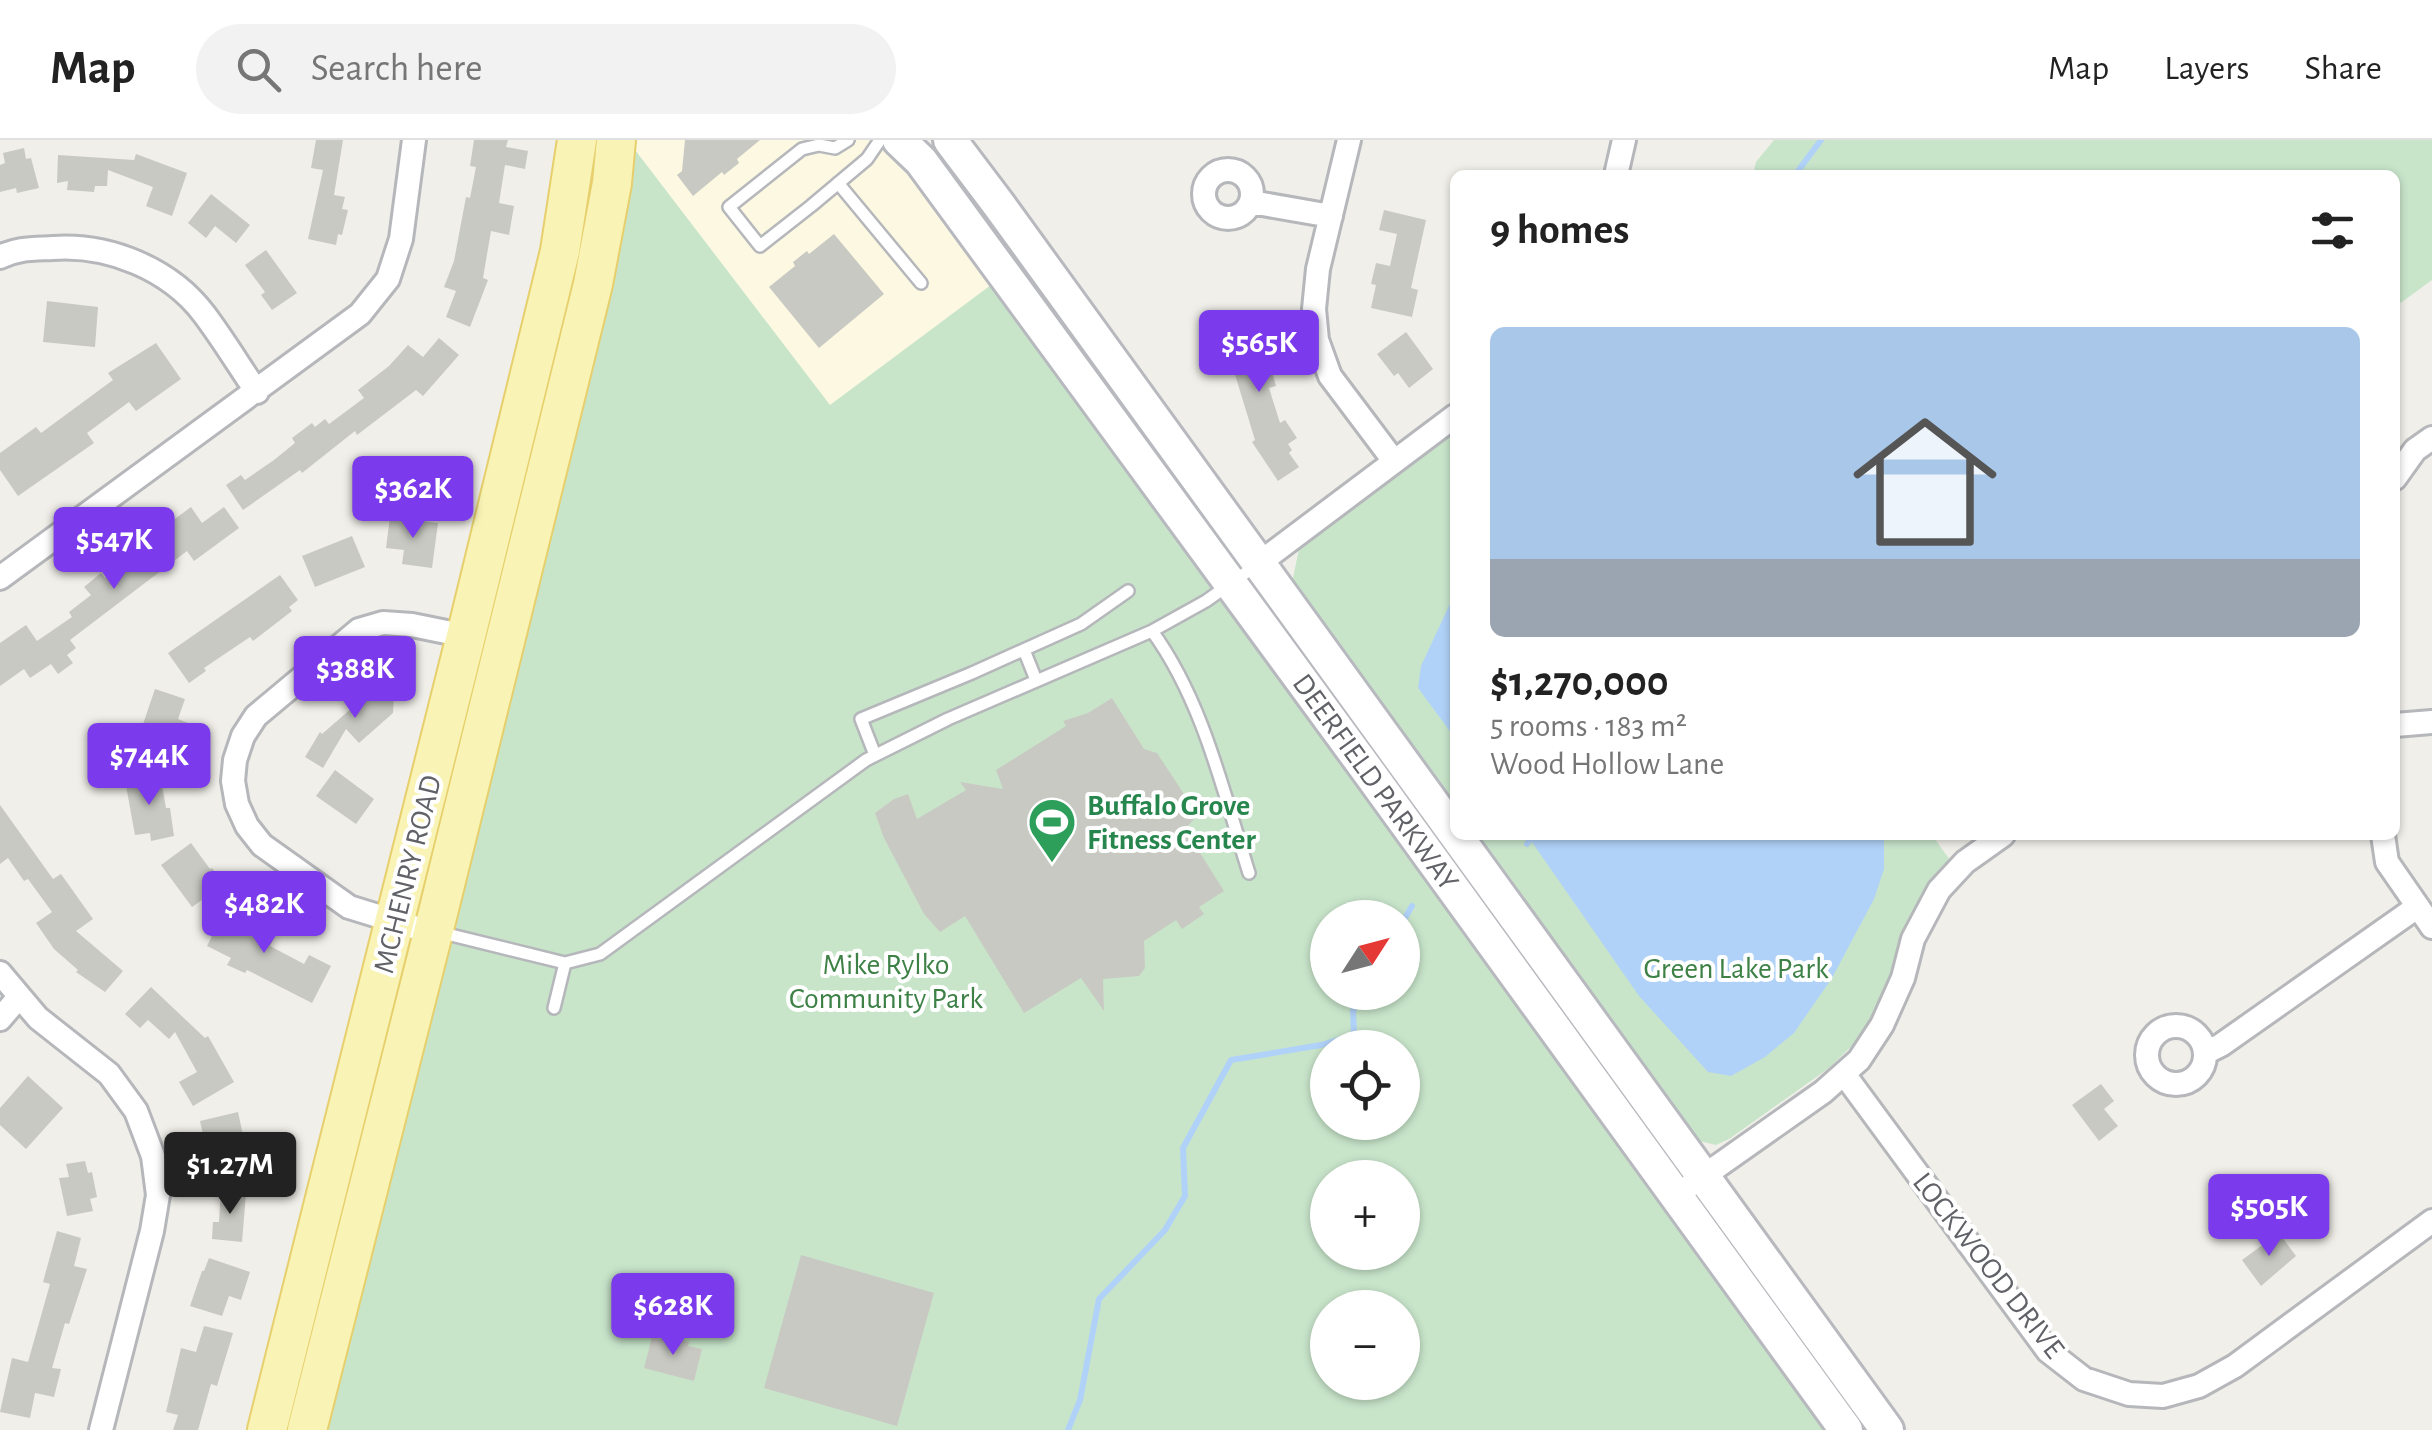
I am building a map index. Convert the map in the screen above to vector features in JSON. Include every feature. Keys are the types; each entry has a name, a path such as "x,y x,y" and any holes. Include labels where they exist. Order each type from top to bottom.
{"main road":[{"name":"MCHENRY ROAD","path":"267,1430 560,251 577,140"},
{"name":"MCHENRY ROAD","path":"306,1430 592,284 612,183 616,140"},
{"name":"DEERFIELD PARKWAY","path":"899,140 921,161 1399,811 1846,1430"},
{"name":"DEERFIELD PARKWAY","path":"950,140 1450,827"},
{"name":"DEERFIELD PARKWAY","path":"1459,840 1887,1430"}],"street":[{"path":"0,578 360,314 388,279 401,239 414,140"},
{"path":"1349,140 1318,269 1316,340 1330,376 1394,461"},
{"path":"1617,170 1624,140"},
{"path":"1251,202 1331,216"},
{"path":"0,257 13,250 75,246 122,256 163,276 202,311 257,392"},
{"path":"1258,564 1450,420"},
{"path":"2400,471 2415,450 2432,438"},
{"path":"433,933 348,907 262,844 237,804 235,760 256,716 359,630 383,622 466,636"},
{"path":"2400,725 2432,722"},
{"path":"1676,1196 1823,1092 1859,1060 1882,1025 1914,940 1939,890 1965,862 1996,840"},
{"path":"2384,840 2387,862 2432,927"},
{"path":"2205,1053 2418,907"},
{"path":"0,973 38,1018 109,1074 136,1111 153,1156 158,1195 152,1231 101,1430"},
{"path":"0,1020 19,996"},
{"name":"LOCKWOOD DRIVE","path":"1844,1074 2048,1351 2084,1380 2129,1394 2163,1396 2199,1386 2235,1366 2432,1221"}],"lane":[{"path":"848,140 836,148 802,148 729,207 760,246 838,184 867,158 880,140"},
{"path":"838,184 921,283"},
{"path":"433,933 565,964 600,954 875,755 948,719 1152,631 1258,564"},
{"path":"875,755 861,720 1081,624 1128,592"},
{"path":"1152,631 1179,675 1208,744 1248,874"},
{"path":"1024,650 1036,680"},
{"path":"554,1008 565,964"}],"shaded area":[{"path":"632,140 877,140 929,191 995,282 830,406 632,146"}],"green space":[{"path":"1774,140 2432,140 2432,280 2400,303 2400,170 1754,170"},
{"name":"Mike Rylko Community Park","path":"632,146 830,405 995,282 1829,1430 319,1430"},
{"path":"1450,434 1450,795 1292,583 1299,549"},
{"name":"Green Lake Park","path":"1482,840 1936,840 1950,860 1908,929 1867,1031 1829,1068 1729,1139 1716,1145 1695,1140"}],"water":[{"path":"1450,604 1450,731 1418,688 1421,666"},
{"path":"1530,840 1884,840 1884,869 1874,899 1832,978 1794,1033 1765,1057 1731,1076 1708,1072 1639,996"}],"building":[{"path":"316,140 343,140 334,195 345,197 342,209 348,210 336,245 308,239 323,170 311,168"},
{"path":"474,140 508,140 506,147 528,151 525,169 505,165 499,203 514,206 509,235 491,231 483,278 488,280 470,327 446,317 456,291 444,287 454,261 466,197 470,198 476,167 470,166"},
{"path":"685,140 760,140 737,159 739,163 693,196 677,175 682,171"},
{"path":"24,148 26,159 31,158 39,188 0,192 3,153"},
{"path":"136,154 187,173 172,216 146,206 153,187 108,170 107,186 95,186 94,192 67,190 68,181 57,183 58,155 134,160"},
{"path":"211,194 250,225 236,243 215,226 206,238 188,223"},
{"path":"1384,210 1426,220 1411,288 1418,290 1412,317 1371,308 1376,263 1390,266 1397,234 1379,230"},
{"path":"834,234 884,294 819,348 769,287 795,266 793,262"},
{"path":"266,250 297,293 272,310 261,295 265,292 245,265"},
{"path":"47,301 98,307 95,347 43,342"},
{"path":"1254,313 1263,367 1270,365 1276,386 1269,388 1280,423 1285,420 1297,438 1288,444 1299,467 1278,481 1252,442 1255,440 1222,318"},
{"path":"1406,332 1433,369 1409,388 1377,354"},
{"path":"439,338 459,355 423,396 416,390 357,435 355,431 302,473 300,470 243,510 226,485 241,475 245,480 274,460 295,443 292,438 312,423 315,427 325,419 329,424 364,398 358,390 408,345 423,357"},
{"path":"156,343 181,379 136,411 129,402 87,433 94,443 18,496 0,470 0,453 36,427 41,433 113,380 108,373"},
{"path":"191,507 202,523 224,507 239,528 194,561 187,551 70,640 76,648 67,655 73,663 58,674 51,664 30,678 24,669 0,686 0,643 26,625 37,641 72,617 69,612 91,595 84,587 101,573 105,578 129,560 125,556"},
{"path":"390,517 438,523 432,568 402,564 404,550 386,548"},
{"path":"352,536 365,567 315,587 302,556"},
{"path":"280,575 298,600 289,607 292,611 253,641 250,637 204,668 206,671 189,683 168,653"},
{"path":"380,677 394,694 393,713 359,743 346,729 323,768 305,757 320,732 360,701 358,697"},
{"path":"155,689 185,699 178,719 188,723 177,755 156,748 158,740 140,733"},
{"name":"Buffalo Grove Fitness Center","path":"1112,698 1144,749 1157,753 1186,797 1196,817 1185,829 1224,891 1199,907 1204,914 1182,929 1176,920 1144,941 1145,968 1139,976 1103,979 1104,1011 1081,978 1024,1013 965,916 940,932 924,914 875,813 908,794 917,819 966,790 960,782 1003,789 996,770 1066,726 1063,721 1088,713"},
{"path":"335,770 374,799 356,824 316,796"},
{"path":"160,774 174,836 151,841 150,833 135,835 125,780"},
{"path":"0,805 53,879 61,874 93,919 76,931 123,971 105,992 76,972 54,949 36,923 52,912 8,858 0,864"},
{"path":"191,843 224,884 192,907 161,865"},
{"path":"219,907 267,930 264,936 273,940 270,946 304,964 309,955 331,966 312,1003 247,970 245,973 227,965 231,958 207,946 212,936 206,934"},
{"path":"151,987 205,1038 208,1036 234,1082 193,1106 179,1082 197,1072 175,1032 169,1039 148,1020 140,1028 125,1014"},
{"path":"28,1076 63,1108 26,1149 0,1125 0,1108"},
{"path":"2101,1084 2114,1101 2104,1109 2118,1126 2099,1141 2072,1105"},
{"path":"238,1112 249,1163 222,1169 216,1141 205,1143 200,1121"},
{"path":"85,1161 88,1173 92,1172 97,1197 90,1199 93,1211 67,1216 59,1178 69,1177 66,1164"},
{"path":"221,1190 246,1193 242,1242 212,1239 213,1222 219,1222"},
{"path":"57,1231 81,1238 74,1266 87,1269 52,1368 61,1369 54,1397 35,1393 30,1418 0,1412 12,1358 28,1362 50,1284 43,1282"},
{"path":"2279,1233 2296,1256 2261,1286 2242,1260"},
{"path":"801,1255 934,1293 897,1426 764,1388"},
{"path":"209,1258 250,1272 241,1300 229,1296 222,1316 190,1306"},
{"path":"204,1326 233,1333 217,1386 211,1384 198,1430 173,1430 178,1415 166,1412 181,1348 196,1352"},
{"path":"662,1335 702,1349 694,1381 644,1368 652,1337 661,1339"}],"waterway":[{"path":"1799,170 1821,140"},
{"path":"1527,844 1529,840"},
{"path":"1068,1430 1080,1400 1099,1299 1165,1230 1185,1196 1183,1148 1231,1060 1321,1045 1354,1035 1354,1010"}],"place":[{"name":"Buffalo Grove Fitness Center","path":"1052,864"}]}
